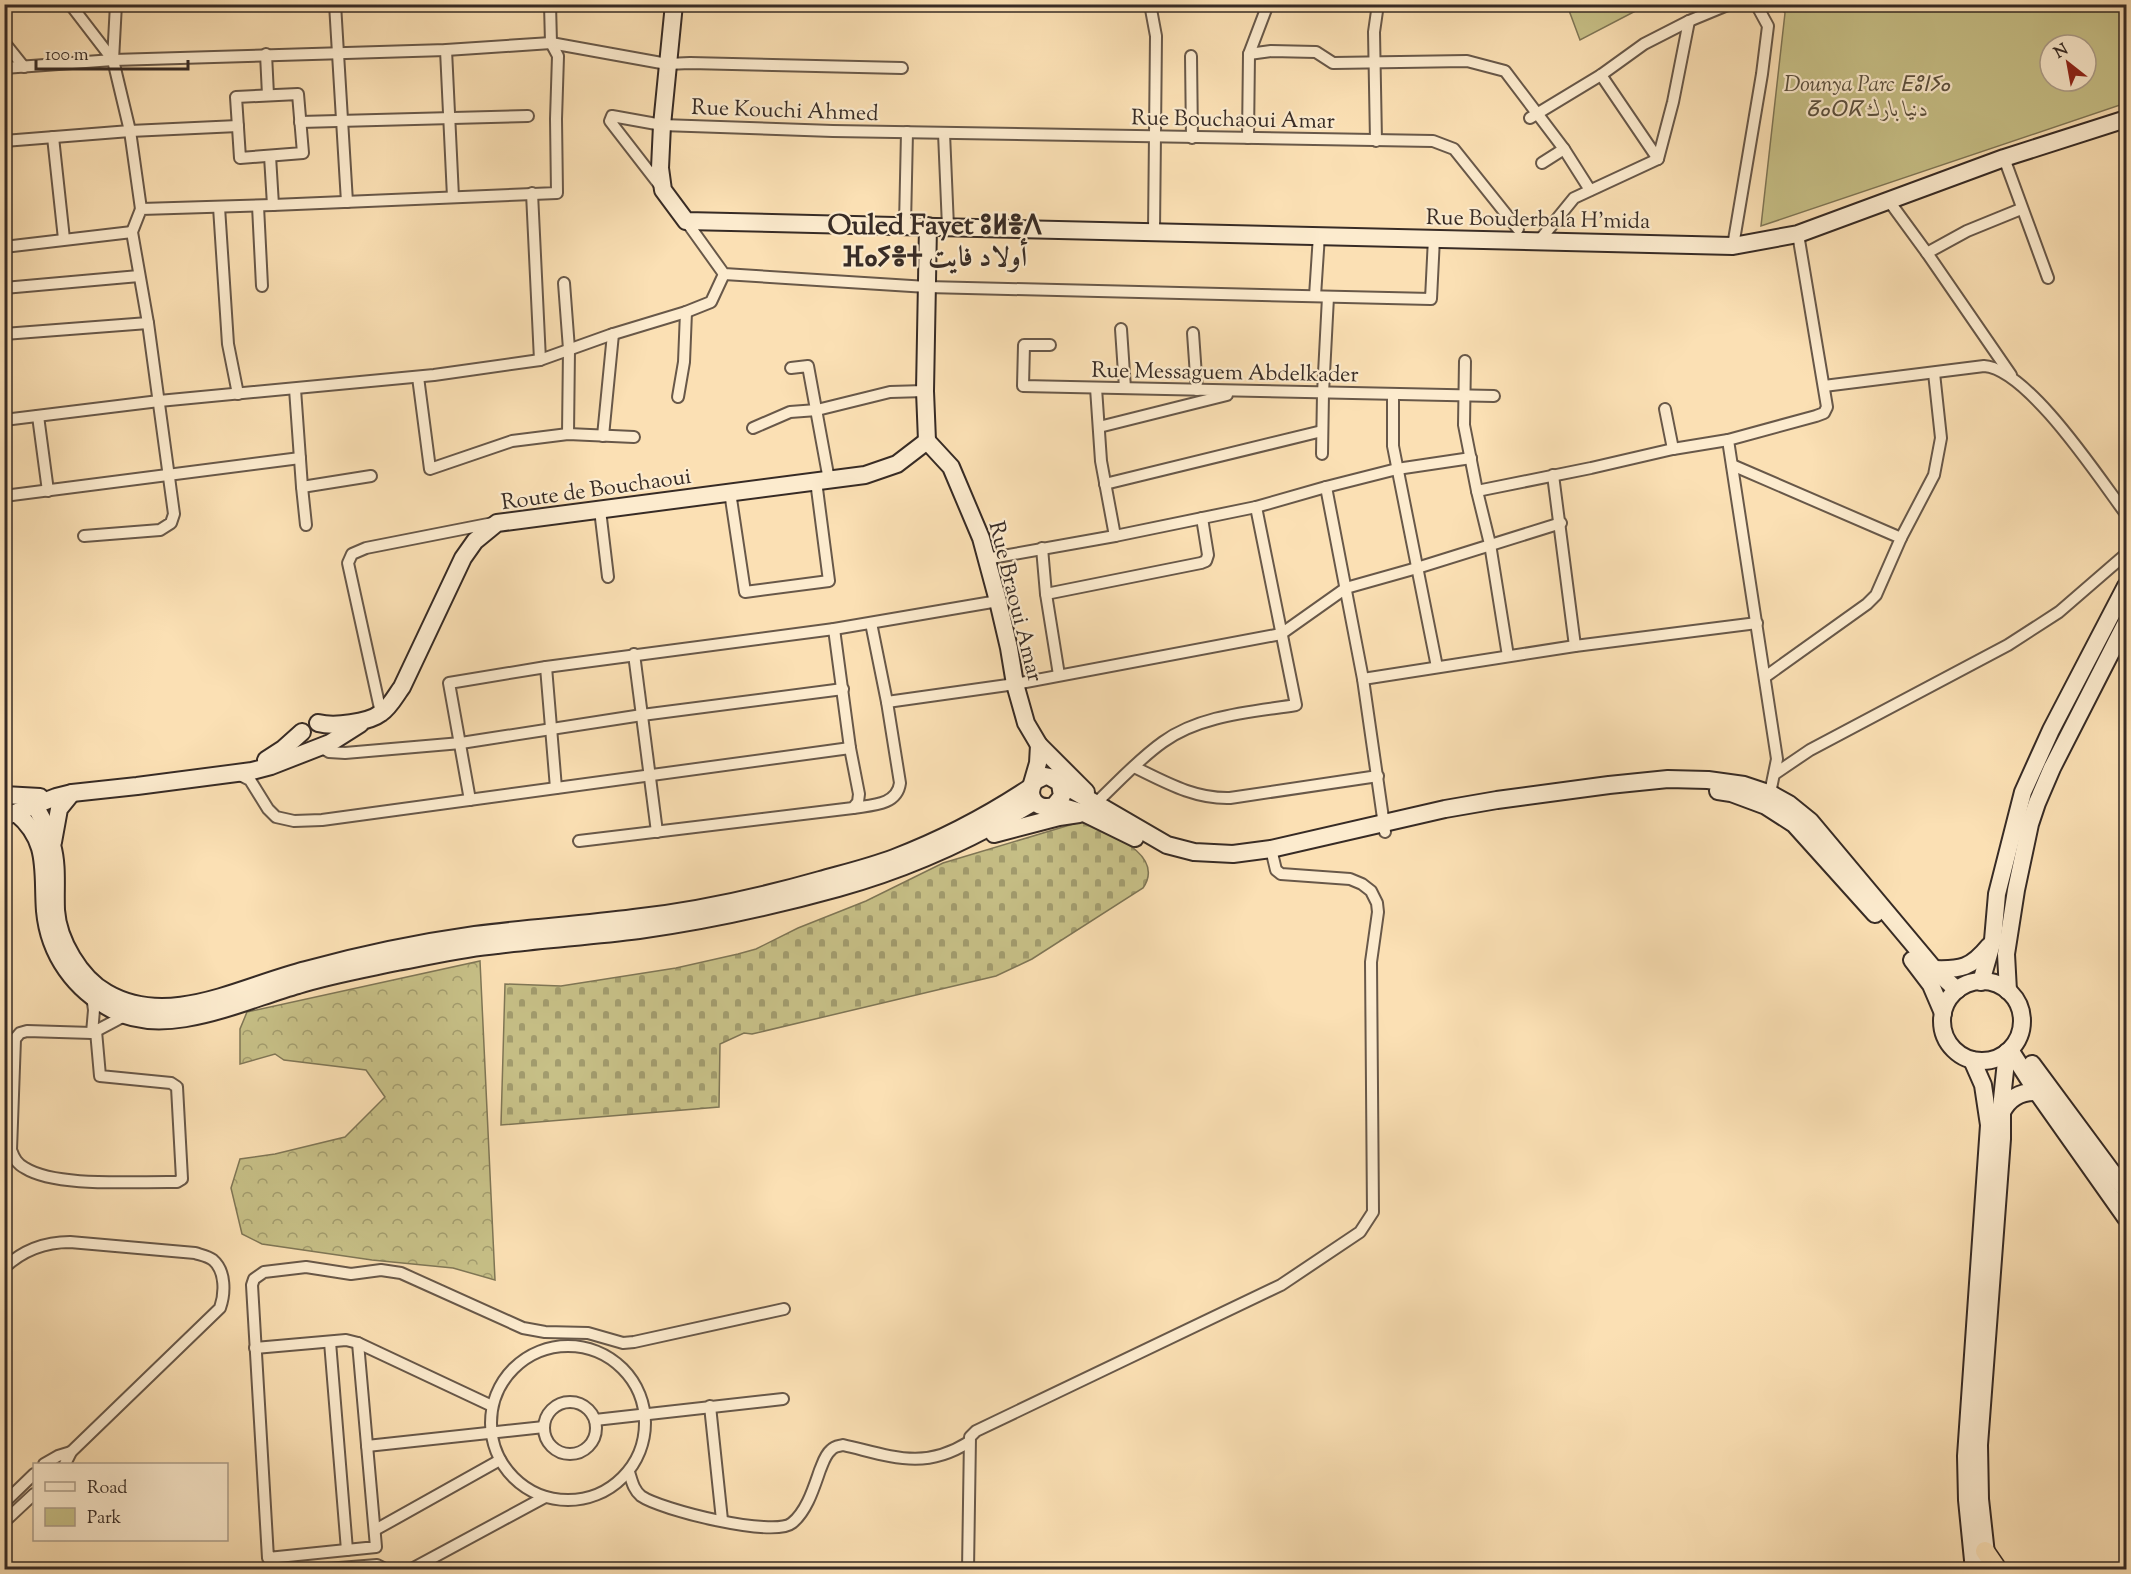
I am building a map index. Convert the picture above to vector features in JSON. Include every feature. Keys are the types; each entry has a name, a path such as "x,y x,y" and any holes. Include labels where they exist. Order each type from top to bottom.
{"highway":[{"path":"1985,1551 1998,1569"}],"main road":[{"path":"674,4 667,64 660,168 663,190 686,220"},
{"name":"Rue Bouderbala H'mida","path":"686,220 1733,246 1798,234 2004,158 2127,119"},
{"path":"927,441 925,391 928,226"},
{"name":"Route de Bouchaoui","path":"235,772 272,766 330,743 376,715 402,687 463,558 476,541 497,523 865,475 897,464 927,441"},
{"name":"Rue Braoui Amar","path":"927,441 951,467 981,538 1010,648 1015,684 1026,723 1039,744"},
{"path":"1981,982 1993,940 1997,894 2023,792 2051,730 2127,586"},
{"path":"2008,991 2007,954 2030,824 2052,768 2127,623"},
{"path":"376,715 337,725 328,726 318,723 306,725 302,732 271,757 235,772 32,801 10,815 33,830 41,849 44,863 45,914 58,958 74,980 92,996 115,1011 126,1015 149,1021 188,1018 301,983 434,955 494,945 640,930 727,915 840,888 1009,829 1084,813"},
{"path":"302,732 306,744 319,746 325,741 326,732 318,723"},
{"path":"1039,744 1060,784 1062,796 1056,805"},
{"path":"1039,744 1032,792 1043,807 1056,805 1084,813 1153,849 1184,861 1208,864 1272,853 1385,828 1445,809 1497,800 1668,779 1708,780 1744,785 1769,800 1794,824 1870,908 1925,975 1943,1013"},
{"path":"1039,744 1079,786 1117,815"},
{"path":"947,849 1002,822 1032,792 1035,781 1045,776 1167,845 1194,852 1272,853"},
{"path":"32,801 52,846 56,873 56,914 69,952 77,967 104,992 142,1007 162,1008 185,1006 303,970 430,943 483,934 680,912 816,882 898,856 1032,792"},
{"path":"4,795 32,801"},
{"path":"52,846 64,795"},
{"path":"1769,800 1789,804 1810,821 1934,969 1957,990"},
{"path":"1934,969 1965,967 1974,962 1993,940"},
{"path":"1987,1569 1980,1498 1979,1445 2002,1139 2002,1089 2012,1047 2022,1022 2018,1005 2008,991 1995,984 1981,982 1968,984 1957,990 1946,1004 1942,1022 1946,1039 1957,1052 1972,1060 1994,1059 2012,1047"},
{"path":"2012,1047 2037,1092 2127,1218"},
{"path":"2012,1047 2040,1077 2127,1191"},
{"path":"1972,1060 1984,1092 1989,1125 1966,1456 1967,1500 1974,1569"},
{"path":"2002,1112 2016,1096 2037,1092"}],"street":[{"path":"70,4 113,60"},
{"path":"84,536 160,530 168,526 174,514 148,323 132,232 141,209 130,130 113,60 116,4"},
{"path":"335,4 347,202"},
{"path":"141,209 557,193 558,56 551,43 550,4"},
{"path":"1150,4 1156,36 1154,231"},
{"path":"1248,138 1249,54 1268,4"},
{"path":"1376,141 1374,32 1378,4"},
{"path":"1534,116 1601,75 1644,44 1689,21 1730,4"},
{"path":"1733,246 1768,26 1756,4"},
{"path":"1658,159 1673,102 1689,21"},
{"path":"4,42 24,67"},
{"path":"4,68 113,60 446,50 551,43 667,64 902,68"},
{"path":"446,50 453,197"},
{"path":"1249,54 1271,51 1316,52 1333,63 1459,61 1484,64 1506,71 1534,116 1564,149 1590,190"},
{"path":"267,54 268,95"},
{"path":"1191,56 1192,138"},
{"path":"1601,75 1658,159"},
{"path":"298,94 300,122 303,153 240,158 236,97 298,94"},
{"path":"300,122 342,119 528,116"},
{"name":"Rue Kouchi Ahmed","path":"663,190 610,120 612,116 662,124 907,132"},
{"path":"4,141 130,130 238,126"},
{"path":"905,225 907,132"},
{"name":"Rue Bouchaoui Amar","path":"907,132 1433,141 1454,149 1518,229"},
{"path":"944,133 948,227"},
{"path":"53,137 64,240"},
{"path":"1542,164 1564,149"},
{"path":"270,156 273,205"},
{"path":"2004,158 2048,278"},
{"path":"1539,241 1574,198 1658,159"},
{"path":"531,193 540,360"},
{"path":"1889,201 2014,380"},
{"path":"258,206 262,286"},
{"path":"219,207 228,344 238,394"},
{"path":"1927,253 1967,231 2021,209"},
{"path":"686,220 724,274"},
{"path":"4,247 132,232"},
{"path":"1477,491 1673,449 1728,440 1824,413 1827,407 1824,386 1798,234"},
{"path":"1315,296 1319,235"},
{"path":"724,274 927,287 1431,299 1434,238"},
{"path":"4,420 159,401 418,377 540,360 711,302 724,274"},
{"path":"4,288 139,276"},
{"path":"564,283 569,349 568,434"},
{"path":"1323,454 1323,393 1328,297"},
{"path":"678,397 684,362 686,312"},
{"path":"4,334 148,323"},
{"path":"1121,329 1125,388"},
{"path":"1193,333 1197,390"},
{"path":"603,436 613,334"},
{"name":"Rue Messaguem Abdelkader","path":"1050,345 1024,345 1023,386 1494,396"},
{"path":"1465,361 1464,425 1490,544 1508,656"},
{"path":"730,492 745,591 828,581 817,410 808,366 791,368"},
{"path":"1824,386 1983,366 1993,367 2014,380 2053,416 2127,514"},
{"path":"1765,677 1867,604 1876,595 1901,538 1934,475 1941,438 1934,373"},
{"path":"418,377 430,469 512,441 568,434 633,437"},
{"path":"1096,388 1101,461 1115,536"},
{"path":"295,389 306,525"},
{"path":"753,428 790,412 817,410 890,392 925,391"},
{"path":"1099,427 1242,391"},
{"path":"1393,394 1393,446 1437,667"},
{"path":"1665,409 1673,449"},
{"path":"38,416 48,491"},
{"path":"1105,484 1322,431"},
{"path":"1728,440 1778,759 1769,800"},
{"path":"4,496 300,458"},
{"path":"986,559 1115,536 1256,507 1397,469 1471,458"},
{"path":"1732,465 1901,538"},
{"path":"1553,475 1561,523 1575,646"},
{"path":"302,487 371,476"},
{"path":"1326,487 1363,679 1385,828"},
{"path":"1098,801 1165,740 1196,725 1237,714 1296,705 1256,507"},
{"path":"600,510 608,577"},
{"path":"1046,594 1206,561 1208,555 1202,518"},
{"path":"376,715 348,563 352,554 366,548 497,523"},
{"path":"887,702 1015,684 1281,634 1347,588 1561,523"},
{"path":"1042,548 1046,594 1059,675"},
{"path":"1776,773 1810,750 2037,627 2127,554"},
{"path":"470,800 449,682 634,654 871,623 998,601"},
{"path":"579,842 853,808 886,802 896,796 900,783 871,623"},
{"path":"1363,679 1575,646 1757,623"},
{"path":"834,628 850,747 859,794 858,802 853,808"},
{"path":"634,654 657,832"},
{"path":"546,667 556,788"},
{"path":"319,746 329,752 345,753 461,743 642,715 843,689"},
{"path":"235,772 250,780 268,809 276,816 294,821 322,820 850,747"},
{"path":"1134,767 1193,795 1216,799 1378,776"},
{"path":"968,1569 969,1437 976,1431 1281,1285 1360,1232 1373,1212 1371,962 1378,912 1377,903 1371,891 1350,879 1281,874 1277,872 1272,853"},
{"path":"92,996 94,1032 100,1076 171,1083 177,1087 182,1179 177,1182 67,1182 27,1170 14,1158 11,1150 15,1039 20,1033 27,1031 94,1032 126,1015"},
{"path":"4,1268 31,1249 56,1242 70,1242 195,1253 215,1262 221,1272 223,1298 220,1308 70,1452 65,1463"},
{"path":"358,1342 376,1547 268,1558 252,1285 254,1279 264,1272 306,1268 351,1274 381,1270 401,1273 523,1328 545,1332 588,1333 623,1343 784,1309"},
{"path":"255,1348 346,1340 358,1342 490,1405"},
{"path":"330,1342 347,1550"},
{"path":"605,1354 623,1343"},
{"path":"576,1344 605,1354 623,1366 638,1389 646,1413 642,1446 629,1472 613,1488 591,1497 562,1501 538,1495 515,1480 500,1460 490,1433 490,1405 508,1374 527,1357 552,1347 576,1344"},
{"path":"596,1420 783,1398"},
{"path":"567,1402 584,1406 596,1420 597,1432 593,1442 584,1451 574,1455 562,1454 552,1448 546,1439 544,1427 551,1411 567,1402"},
{"path":"710,1406 722,1520"},
{"path":"367,1446 544,1427"},
{"path":"629,1472 634,1490 650,1501 669,1508 747,1526 784,1527 792,1523 800,1514 811,1494 826,1456 836,1446 843,1445 888,1457 911,1460 952,1453 969,1443"},
{"path":"47,1463 70,1452"},
{"path":"375,1530 500,1460"},
{"path":"4,1503 33,1475"},
{"path":"4,1522 33,1495"},
{"path":"410,1569 545,1497"},
{"path":"314,1569 377,1565 387,1569"}],"green space":[{"path":"1567,4 1647,5 1580,40"},
{"name":"Dounya Parc ⴹⵓⵏⵢⴰ ⵒⴰⵔⴽ دنيا بارك","path":"1779,5 2126,5 2126,103 1761,226 1785,13"},
{"path":"1083,821 1118,838 1140,854 1147,864 1148,876 1143,888 1032,959 996,976 752,1034 744,1033 720,1044 719,1107 501,1125 505,984 561,986 676,968 756,949 798,928 866,901 943,863"},
{"path":"480,961 495,1280 453,1268 372,1260 262,1244 242,1234 231,1188 240,1159 275,1154 345,1137 385,1097 366,1070 284,1060 275,1054 240,1064 240,1029 247,1012"}],"district":[{"name":"Ouled Fayet ⵓⵍⴻⴷ ⴼⴰⵢⴻⵜ أولاد فايت","path":"935,240"}]}
